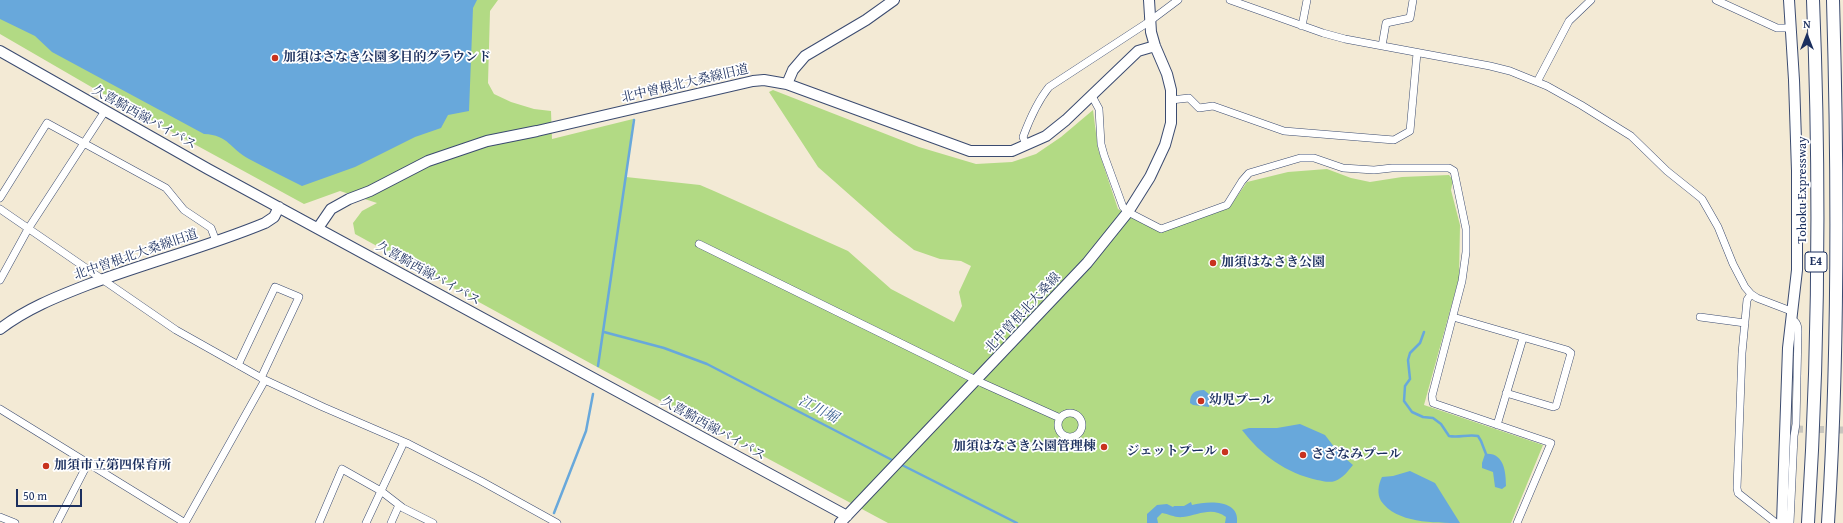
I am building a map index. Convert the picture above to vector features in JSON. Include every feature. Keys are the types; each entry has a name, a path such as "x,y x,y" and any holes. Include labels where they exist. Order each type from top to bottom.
{"highway":[{"name":"Tohoku Expressway","path":"1808,523 1813,410 1818,195 1814,0"},
{"name":"E4","path":"1828,523 1833,422 1837,214 1833,0"}],"street":[{"path":"787,84 798,62 805,56 866,20 894,0"},
{"name":"北中曽根北大桑線","path":"843,519 1087,263 1128,212 1150,177 1165,145 1171,123 1171,100 1167,74 1155,46 1150,21 1149,0"},
{"path":"1026,145 1023,136 1031,115 1041,97 1049,87 1150,21 1178,0"},
{"path":"1230,0 1302,26 1345,39 1501,69 1537,82 1581,105 1631,136 1667,171 1702,199 1718,227 1733,264 1745,287 1757,298 1791,315 1796,322 1798,332 1796,424 1794,436 1790,523"},
{"path":"1302,26 1307,0"},
{"path":"1382,46 1386,23 1410,18 1413,0"},
{"path":"1537,82 1569,20 1591,0"},
{"path":"1716,0 1777,28 1790,28"},
{"path":"1782,523 1784,447 1791,315 1797,270 1797,171 1794,80 1788,0"},
{"name":"北中曽根北大桑線旧道","path":"318,228 331,209 428,161 487,141 537,131 750,81 764,80 787,84 970,151 1012,152 1046,136 1092,96 1138,51 1155,46"},
{"name":"久喜騎西線バイパス","path":"0,50 105,111 279,208 318,228 843,519"},
{"path":"1171,100 1189,98 1198,108 1213,106 1284,131 1394,140 1410,131 1417,53"},
{"path":"1092,96 1099,109 1101,144 1104,155 1116,192 1123,207 1128,212 1161,229 1227,205 1242,181 1249,174 1300,158 1314,158 1343,168 1374,170 1392,168 1449,168 1454,171 1466,229 1462,281 1432,396 1433,403 1551,443 1517,523"},
{"path":"0,280 28,229 105,111"},
{"path":"0,198 47,124 84,142 166,188 184,210 211,228 216,241"},
{"name":"北中曽根北大桑線旧道","path":"0,329 16,317 52,298 265,223 274,217 279,208"},
{"path":"0,209 101,280 176,330 238,365 263,379 322,407 404,442 481,481 557,523"},
{"path":"699,244 977,380 1060,418"},
{"path":"0,409 185,523 263,379 299,297 275,287 238,365"},
{"path":"1751,294 1747,300 1745,323 1736,488 1738,493 1776,523"},
{"path":"1453,317 1570,351 1572,353 1560,397 1556,406 1553,407 1506,393"},
{"path":"1700,317 1745,323"},
{"path":"1497,425 1523,338"},
{"path":"366,523 404,442"},
{"path":"57,523 88,463"},
{"path":"319,523 342,469 381,491 399,505 433,523"},
{"path":"391,523 399,505"},
{"path":"0,517 15,523"}],"green space":[{"name":"加須はなさき公園","path":"0,0 498,0 490,11 488,83 494,94 511,102 534,109 551,111 552,139 633,119 626,177 700,185 714,191 848,251 891,289 954,322 962,306 959,292 971,266 961,261 940,259 914,250 894,234 818,167 769,92 773,90 919,147 976,164 1012,162 1036,154 1061,137 1093,110 1098,149 1118,209 1161,232 1229,208 1247,182 1288,172 1327,169 1351,178 1370,182 1402,177 1449,175 1453,180 1451,190 1460,225 1459,278 1424,405 1543,445 1511,523 888,523 599,368 355,234 353,223 362,211 377,203 340,191 304,204 119,103 0,34"}],"water":[{"path":"0,0 477,0 473,8 469,111 448,115 441,128 415,137 355,167 302,186 249,159 219,137 204,134 52,52 35,36 0,19"},
{"name":"幼児プール","path":"1204,390 1210,395 1209,407 1193,405 1190,403 1192,394"},
{"name":"さざなみプール","path":"1300,424 1325,435 1338,452 1353,465 1338,480 1328,482 1317,480 1285,468 1266,455 1242,430 1249,428 1277,428"},
{"path":"1485,454 1496,456 1503,464 1506,486 1502,489 1495,487 1493,472 1482,468"},
{"name":"さざなみプール","path":"1410,471 1435,483 1460,523 1428,522 1406,518 1396,514 1381,501 1379,486 1382,477 1393,476"},
{"path":"1191,502 1192,505 1214,503 1228,506 1237,515 1237,523 1225,523 1226,517 1221,514 1215,512 1205,512 1180,517 1162,513 1157,518 1158,523 1147,523 1147,514 1157,505 1167,504 1173,507 1184,506"}],"waterway":[{"path":"598,366 634,120"},
{"name":"江川堀","path":"604,332 664,348 707,364 894,461"},
{"path":"1424,332 1420,343 1410,353 1408,360 1410,379 1405,386 1404,401 1412,412 1423,417 1433,418 1441,424 1449,436 1478,436 1486,454"},
{"path":"554,513 586,431 593,394"},
{"name":"江川堀","path":"900,464 1017,523"}],"tunnel":[{"path":"1796,429 1843,430"}],"place":[{"name":"加須はさなき公園多目的グラウンド","path":"275,58"},
{"name":"加須はなさき公園","path":"1213,263"},
{"name":"幼児プール","path":"1201,401"},
{"name":"加須はなさき公園管理棟","path":"1104,447"},
{"name":"ジェットプール","path":"1225,452"},
{"name":"さざなみプール","path":"1303,455"},
{"name":"加須市立第四保育所","path":"46,466"}]}
